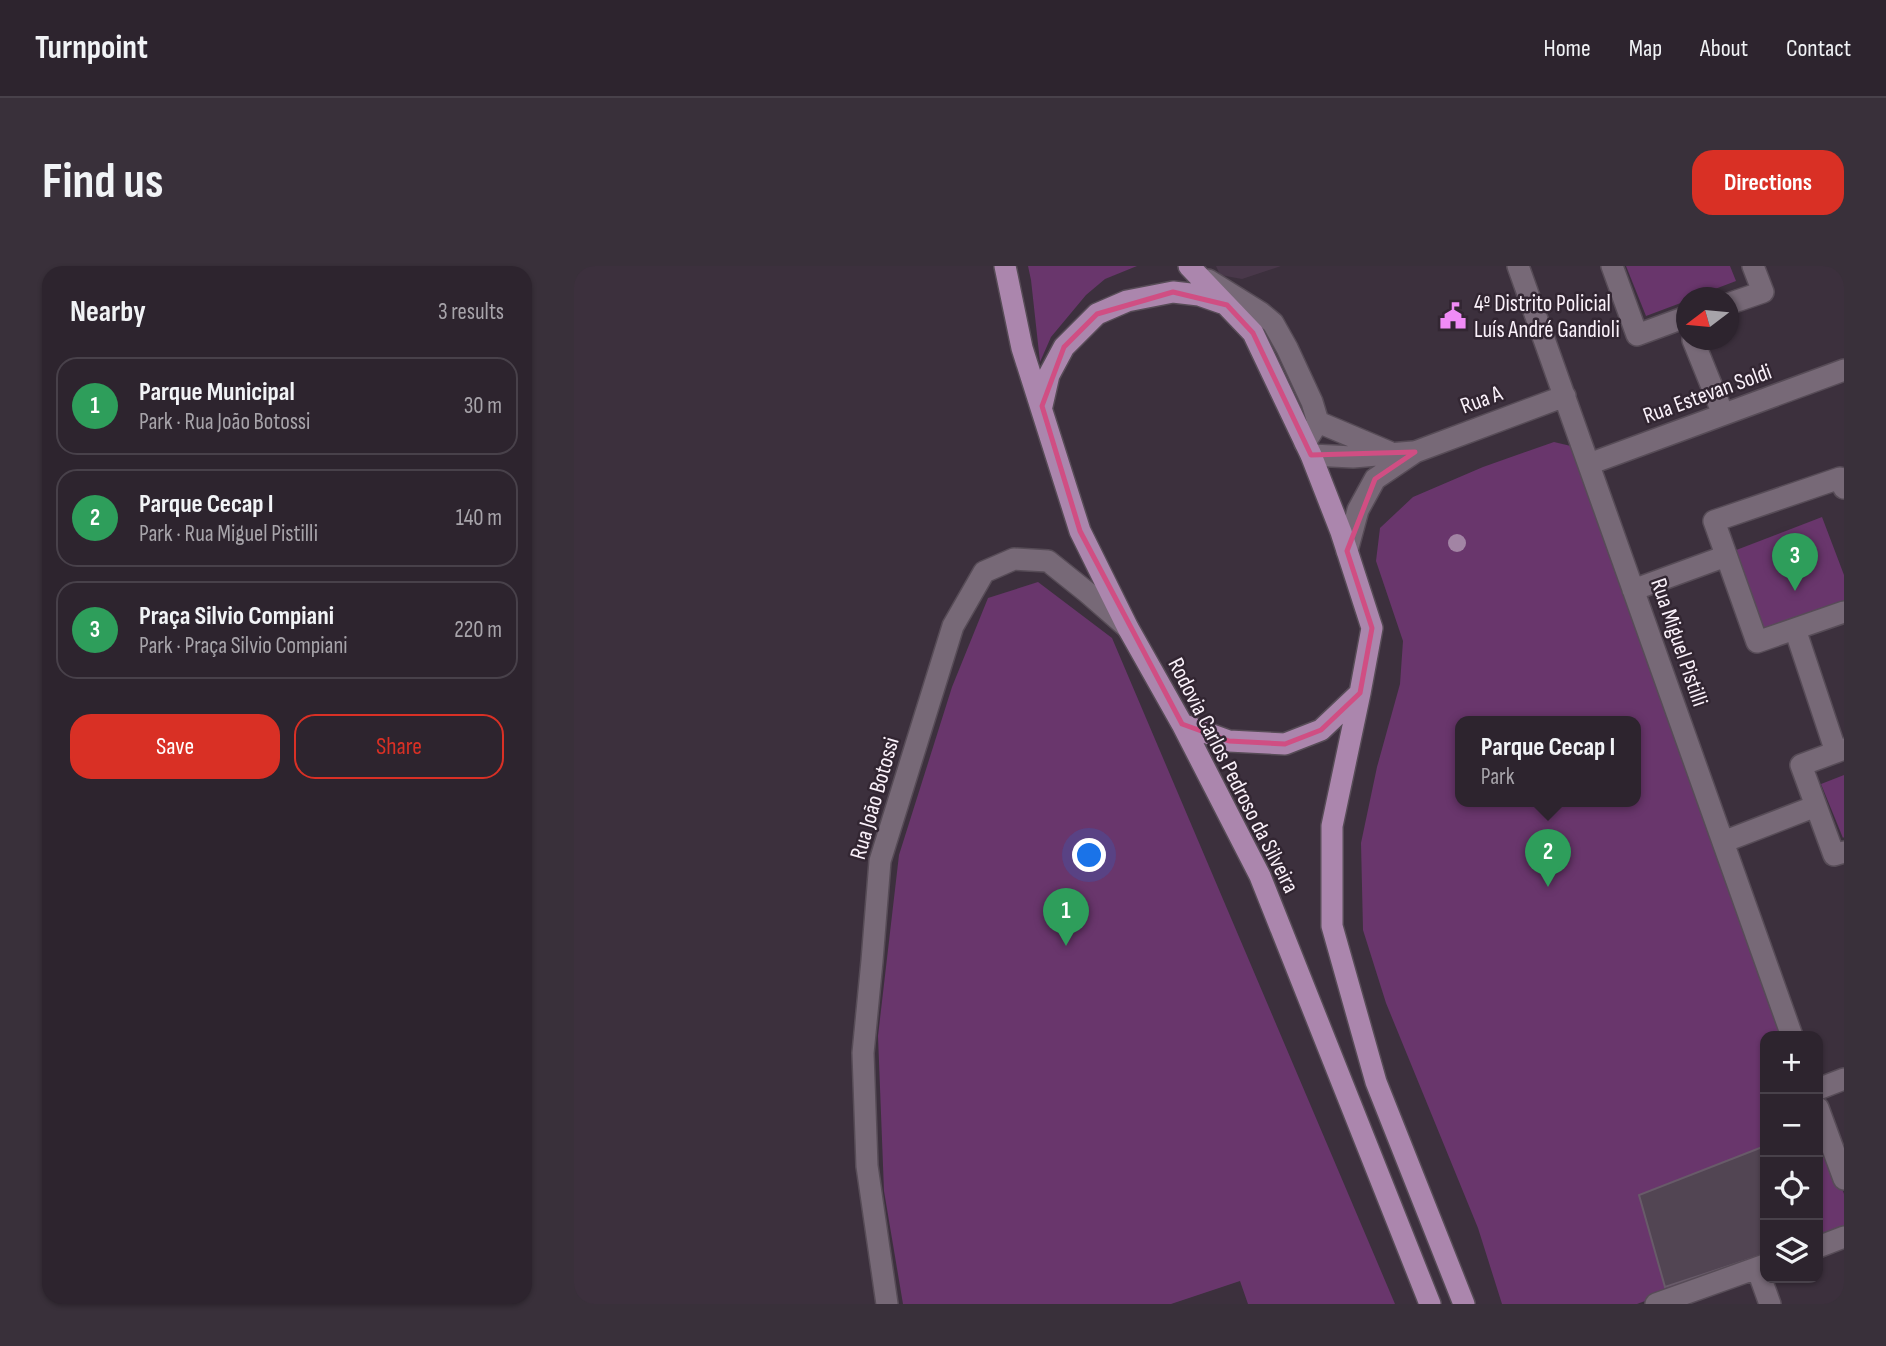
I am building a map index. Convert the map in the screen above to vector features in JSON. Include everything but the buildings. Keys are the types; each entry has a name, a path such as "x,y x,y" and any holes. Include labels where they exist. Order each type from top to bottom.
{"main road":[{"name":"Rodovia Carlos Pedroso da Silveira","path":"1005,266 1023,348 1080,531 1128,628 1182,724 1260,876 1430,1304"},
{"name":"Rodovia Carlos Pedroso da Silveira","path":"1191,268 1253,333 1308,449 1347,551 1372,628 1332,826 1332,926 1376,1082 1464,1304"},
{"path":"1042,406 1049,375 1064,347 1097,314 1127,301 1173,292 1199,295 1227,305"},
{"path":"1182,724 1229,741 1285,744 1321,730 1360,693"}],"street":[{"name":"Rua Miguel Pistilli","path":"1518,266 1789,1031"},
{"path":"1612,266 1637,335 1676,323"},
{"path":"1739,300 1763,292 1753,266"},
{"path":"1191,268 1273,323 1312,402 1318,422 1308,449"},
{"path":"1697,350 1723,414"},
{"name":"Rua Estevan Soldi","path":"1589,464 1844,370"},
{"name":"Rua A","path":"1347,551 1358,510 1375,479 1415,452 1565,397"},
{"path":"1318,422 1391,452"},
{"name":"Rua A","path":"1308,449 1353,457 1415,452"},
{"path":"1844,488 1840,478 1714,521 1757,642 1844,612"},
{"path":"1633,590 1726,556"},
{"name":"Rua João Botossi","path":"887,1304 867,1166 863,1053 880,861 953,626 984,572 1014,559 1048,561 1128,628"},
{"path":"1795,629 1840,750 1801,765 1834,855 1844,852"},
{"path":"1723,842 1816,806"},
{"path":"1823,1086 1844,1079"},
{"path":"1823,1122 1844,1180"},
{"path":"1823,1245 1844,1237"},
{"path":"1656,1304 1760,1267"},
{"path":"1765,1283 1770,1304"}],"highlighted area":[{"path":"1173,292 1227,305 1253,333 1311,455 1415,452 1375,479 1347,551 1372,628 1360,693 1321,730 1285,744 1229,741 1182,724 1080,531 1042,406 1064,347 1097,314"}],"shaded area":[{"path":"1028,266 1137,266 1105,279 1086,295 1051,337 1040,362"},
{"path":"1216,266 1281,266 1242,279 1220,275"},
{"path":"1626,266 1730,266 1736,281 1720,287 1676,287 1676,305 1646,316"},
{"path":"1554,442 1575,447 1785,1031 1760,1031 1760,1259 1637,1304 1502,1304 1478,1228 1386,1003 1363,930 1361,843 1377,767 1400,684 1403,641 1376,561 1380,528 1413,497 1483,467"},
{"path":"1822,517 1844,575 1844,606 1765,637 1731,552"},
{"path":"1038,582 1112,638 1395,1304 1248,1304 1240,1281 1171,1304 903,1304 884,1191 878,1036 899,855 952,687 988,598"},
{"path":"1844,775 1844,837 1843,838 1821,784"},
{"path":"1823,1135 1844,1194 1844,1229 1823,1236"}],"place":[{"name":"4º Distrito Policial Luís André Gandioli","path":"1453,316"},
{"name":"Praça Silvio Compiani","path":"1795,591"},
{"name":"Parque Cecap I","path":"1548,887"},
{"name":"Parque Municipal","path":"1066,946"}]}
